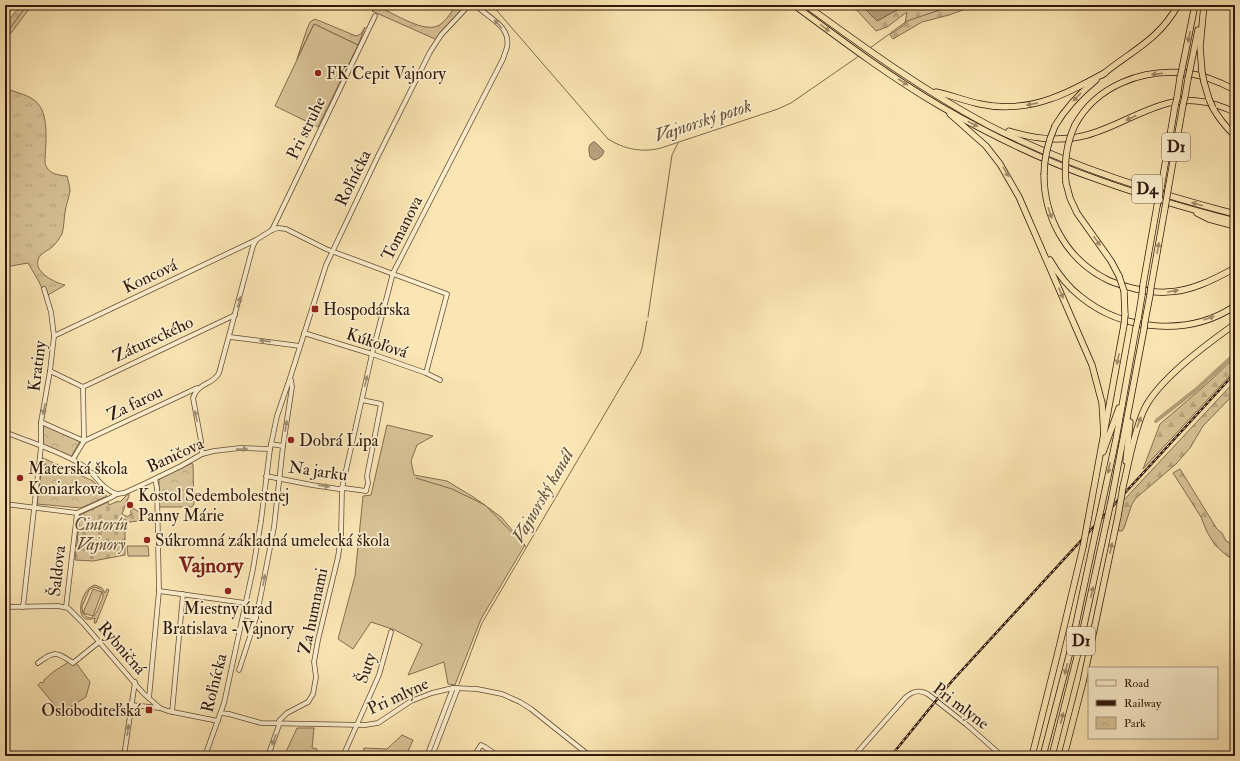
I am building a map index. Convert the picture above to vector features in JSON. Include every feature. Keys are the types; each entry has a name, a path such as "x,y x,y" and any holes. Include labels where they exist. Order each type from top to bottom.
{"highway":[{"name":"D4","path":"794,5 870,61 939,105 986,131 1104,182 1235,221"},
{"name":"D4","path":"806,5 877,56 988,125 1024,142 1100,173 1153,191 1235,214"},
{"path":"1178,5 1164,25 1152,38 1078,95 1068,106 1055,126 1046,150 1044,186 1048,209 1058,233 1069,249 1081,262 1094,272 1117,284 1145,291 1167,292 1182,290 1212,279 1235,268"},
{"name":"D1","path":"1043,756 1070,652 1101,509 1138,320 1176,98 1195,5"},
{"path":"1204,5 1200,47 1204,82 1209,99 1219,119 1235,136"},
{"name":"D1","path":"1052,756 1078,653 1112,497 1135,380 1183,105 1204,5"},
{"path":"930,90 981,105 1017,106 1033,104 1050,99 1105,73"},
{"path":"1032,756 1083,546 1125,315 1124,291 1119,276 1111,261 1078,213 1070,198 1066,183 1065,157 1069,140 1075,125 1086,109 1101,94 1127,80 1146,75 1187,73 1208,78 1235,90"},
{"path":"988,125 1033,138 1059,139 1074,138 1096,133 1154,108 1179,101 1208,103 1221,106 1235,112"},
{"path":"939,105 986,146 1000,164 1019,198 1092,365 1102,403 1104,435"},
{"path":"1184,207 1210,219 1235,226"},
{"path":"1040,244 1058,273 1080,297 1124,321 1140,325 1184,325 1201,322 1235,306"},
{"path":"1123,487 1138,424 1143,411 1157,390 1174,372 1235,323"},
{"path":"1064,756 1083,682 1118,516 1123,487 1135,380"},
{"path":"1097,471 1125,388"}],"street":[{"name":"Roľnícka","path":"205,756 221,713 246,603 258,542 270,447 277,416 324,271 332,251 430,52 442,35 469,5"},
{"name":"Tomanova","path":"342,488 372,354 393,273 503,59 507,46 506,36 499,24 476,5"},
{"name":"Pri struhe","path":"272,230 375,16"},
{"path":"272,230 278,228 286,229 332,251 447,294 426,373"},
{"name":"Koncová","path":"54,336 256,240 272,230"},
{"name":"Za farou","path":"84,441 217,378 230,337 253,246 256,240"},
{"name":"Kratiny","path":"23,606 41,447 42,422 54,336 51,312 44,289"},
{"name":"Zátureckého","path":"83,387 235,315"},
{"name":"Kúkoľová","path":"304,333 372,354 426,373 440,380"},
{"path":"230,337 300,346"},
{"path":"50,371 83,387 84,441 73,459"},
{"name":"Roľnícka","path":"239,670 256,618 274,527 283,446 292,387 290,378"},
{"path":"198,388 195,391 193,398 201,440 202,454"},
{"path":"187,392 193,398"},
{"path":"282,401 287,399 290,402"},
{"name":"Na jarku","path":"266,476 319,486 366,491 368,483 367,476 381,404 362,400"},
{"path":"42,422 84,441"},
{"path":"5,432 73,459 84,466 106,488 117,494"},
{"path":"270,447 283,446"},
{"name":"Baničova","path":"77,513 117,494 133,489 155,479 182,466 202,454 240,448 270,447"},
{"path":"149,698 159,592 157,488 155,479"},
{"name":"Za humnami","path":"279,723 279,721 287,713 308,702 313,694 316,676 314,662 318,640 338,557 342,522 342,488"},
{"path":"5,504 77,513"},
{"name":"Šaldova","path":"66,607 77,513"},
{"path":"159,592 246,603"},
{"path":"172,712 183,594"},
{"path":"5,607 66,607"},
{"name":"Rybničná","path":"66,607 76,615 149,698 160,708 172,712 218,721"},
{"path":"243,615 256,618"},
{"name":"Šuty","path":"343,756 379,675 391,632"},
{"path":"38,663 52,654 63,656 73,663 99,642"},
{"path":"124,756 135,682"},
{"path":"427,756 453,688"},
{"name":"Pri mlyne","path":"221,713 255,722 267,723 375,724 417,698 432,692 453,688 477,689 492,691 513,698 531,709 590,756"},
{"path":"432,756 458,688"},
{"name":"Pri mlyne","path":"854,756 905,698 918,691 929,695 967,725 1002,756"},
{"path":"132,705 160,708"},
{"path":"268,756 279,723"},
{"path":"474,756 482,745 498,756"}],"green space":[{"path":"21,5 32,5 5,41 5,25"},
{"path":"457,5 469,5 438,39 372,11 375,7 378,7 418,25 435,27 441,24 448,17"},
{"path":"852,5 861,5 877,21 906,5 977,5 949,15 922,22 893,39 890,35 905,24 907,12 887,27 876,31"},
{"path":"315,19 356,36 361,34 365,27 358,45 314,24 297,59 310,22"},
{"name":"FK Cepit Vajnory","path":"314,24 358,45 318,127 275,106"},
{"path":"5,88 27,96 39,105 45,120 46,167 51,172 67,176 69,185 70,191 65,209 62,234 57,242 41,255 38,260 39,269 42,273 56,282 65,285 48,295 46,288 42,288 28,263 5,267"},
{"path":"1235,357 1235,370 1143,469 1160,424 1209,382"},
{"path":"1235,381 1235,393 1203,426 1190,448 1176,464 1136,498 1132,504 1124,528 1122,531 1119,531 1118,529 1123,501"},
{"path":"43,425 80,441 71,457 43,445"},
{"path":"387,425 433,436 417,445 411,461 414,475 447,481 475,498 501,517 525,545 481,619 455,685 448,684 444,662 408,675 422,644 395,630 371,622 353,649 338,639 355,576 363,496 371,495"},
{"path":"43,458 93,481 107,496 81,508 37,504"},
{"path":"192,463 194,504 192,507 159,507 159,480"},
{"path":"45,464 59,466 61,470 45,473"},
{"path":"1180,469 1217,529 1222,533 1226,541 1235,546 1235,561 1215,545 1207,532 1201,517 1173,473"},
{"name":"Cintorín Vajnory","path":"129,493 122,514 128,517 130,514 131,515 132,513 130,512 133,508 142,514 137,521 130,522 121,518 125,522 125,555 93,561 75,560 80,515 108,502 109,505 118,501 120,502"},
{"path":"127,546 148,546 149,556 128,556"},
{"path":"95,585 102,588 105,593 107,589 109,590 96,623 94,623 95,618 88,619 83,617 81,612 82,599 90,588","holes":["94,587 101,590 103,597 92,618 89,618 83,613 82,607 89,590"]},
{"path":"93,589 102,592 93,616 83,613"},
{"path":"74,660 90,682 86,697 64,711 58,709 38,685 41,682 44,682 44,680 53,672"},
{"path":"297,728 314,728 312,748 317,749 315,756 284,756"},
{"path":"402,735 413,740 406,756 362,756 364,748 387,749"}],"shaded area":[{"path":"861,5 906,5 877,21"},
{"path":"595,142 604,151 598,159 594,160 590,157 589,150 590,145"}],"waterway":[{"path":"5,35 27,5"},
{"name":"Vajnorský potok","path":"492,5 608,139 627,148 640,150 661,148 778,109 791,103 859,56"},
{"name":"Vajnorský potok","path":"870,48 907,21 955,5"},
{"name":"Vajnorský kanál","path":"648,317 672,155 678,143"},
{"name":"Vajnorský kanál","path":"459,684 482,623 640,354 647,321"},
{"path":"1156,421 1198,388 1235,354"},
{"path":"416,478 452,489 485,505 526,547"}],"railway":[{"path":"891,756 952,681 1235,373"}],"place":[{"name":"FK Cepit Vajnory","path":"318,73"},
{"name":"Hospodárska","path":"315,309"},
{"name":"Dobrá Lipa","path":"291,440"},
{"name":"Materská škola Koniarkova","path":"20,478"},
{"name":"Kostol Sedembolestnej Panny Márie","path":"130,505"},
{"name":"Súkromná základná umelecká škola","path":"147,540"},
{"name":"Miestny úrad Bratislava - Vajnory","path":"228,591"},
{"name":"Osloboditeľská","path":"149,710"}],"district":[{"name":"Vajnory","path":"211,565"}]}
